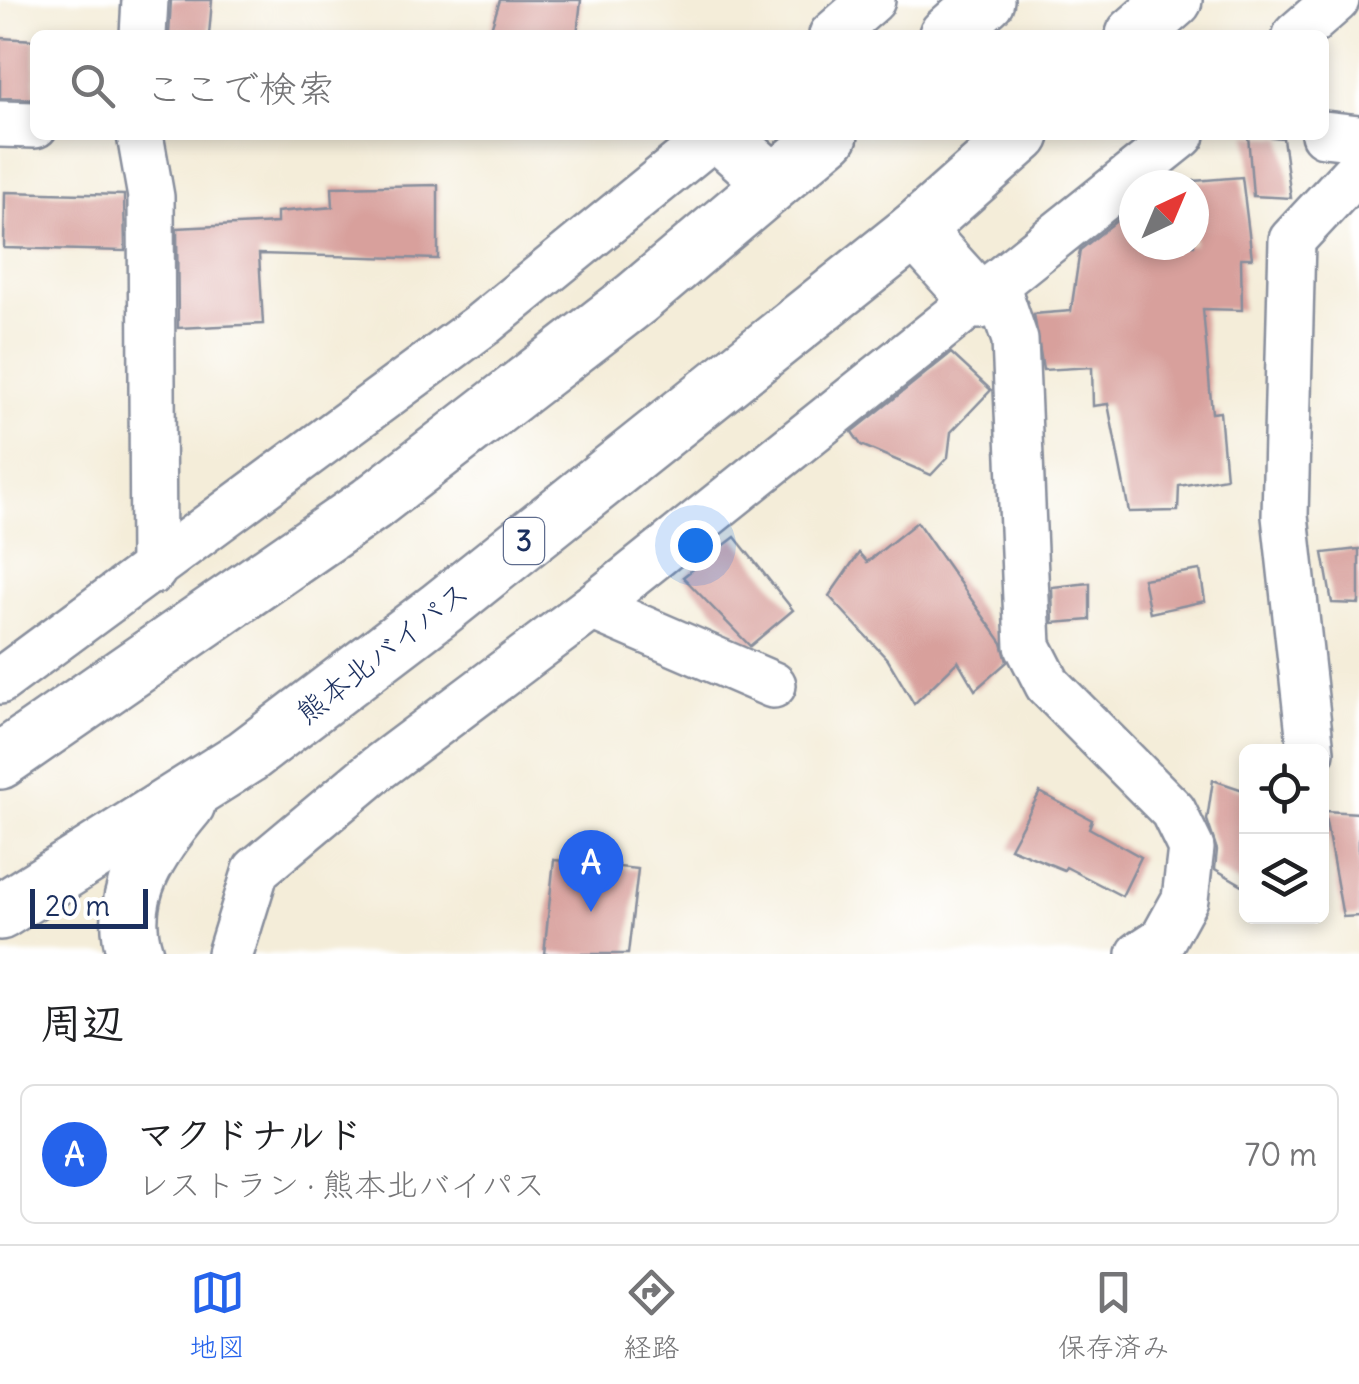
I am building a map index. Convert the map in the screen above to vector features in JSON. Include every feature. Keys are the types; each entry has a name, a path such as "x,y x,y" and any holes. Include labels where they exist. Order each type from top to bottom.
{"highway":[{"path":"953,30 986,0"},
{"path":"1140,30 1174,0"},
{"path":"723,140 772,181"},
{"path":"0,761 370,504 637,298 824,140"},
{"name":"熊本北バイパス","path":"0,912 247,756 439,610 915,230 1016,140"},
{"path":"915,230 988,294"},
{"path":"135,954 130,915 136,877 161,834 209,780"}],"street":[{"path":"143,30 145,0"},
{"path":"838,30 872,0"},
{"path":"1302,30 1336,0"},
{"path":"0,124 30,125"},
{"path":"1329,135 1359,138"},
{"path":"141,140 151,197 153,571"},
{"path":"0,681 483,324 711,140"},
{"path":"230,954 256,870 378,768 592,607 1176,140"},
{"path":"1310,744 1285,516 1292,240 1359,168"},
{"path":"988,294 1015,340 1028,646 1048,684 1173,812 1191,848 1185,899 1163,939 1140,954"},
{"path":"592,607 773,685"}],"building":[{"path":"171,0 212,0 209,30 169,30"},
{"path":"500,0 581,0 578,30 491,30"},
{"path":"0,38 30,40 30,99 0,98"},
{"path":"1248,140 1283,140 1291,198 1253,196"},
{"path":"1242,177 1252,258 1241,258 1242,310 1203,309 1212,413 1220,412 1226,478 1179,486 1178,511 1129,512 1108,404 1093,406 1092,367 1043,370 1034,314 1071,311 1080,250 1119,219 1119,260 1209,260 1209,180"},
{"path":"438,185 438,259 259,254 263,324 178,328 177,228 277,223 277,212 333,207 332,187"},
{"path":"5,192 124,195 125,251 4,248"},
{"path":"951,353 991,390 951,432 948,457 931,475 861,445 852,432"},
{"path":"917,522 1002,643 1007,662 975,690 958,661 914,704 888,660 829,596 859,553 867,562"},
{"path":"735,537 793,610 750,646 683,577"},
{"path":"1359,549 1359,604 1332,603 1323,553"},
{"path":"1200,570 1205,601 1150,613 1143,579"},
{"path":"1090,583 1090,620 1053,623 1052,587"},
{"path":"1213,780 1239,789 1239,883 1215,869 1217,850 1207,820"},
{"path":"1040,792 1092,820 1089,828 1141,857 1122,896 1066,867 1064,870 1010,848"},
{"path":"1329,811 1359,813 1359,916 1343,917 1329,839"},
{"path":"554,860 638,869 628,954 544,954"}],"place":[{"name":"マクドナルド","path":"591,912"}]}
